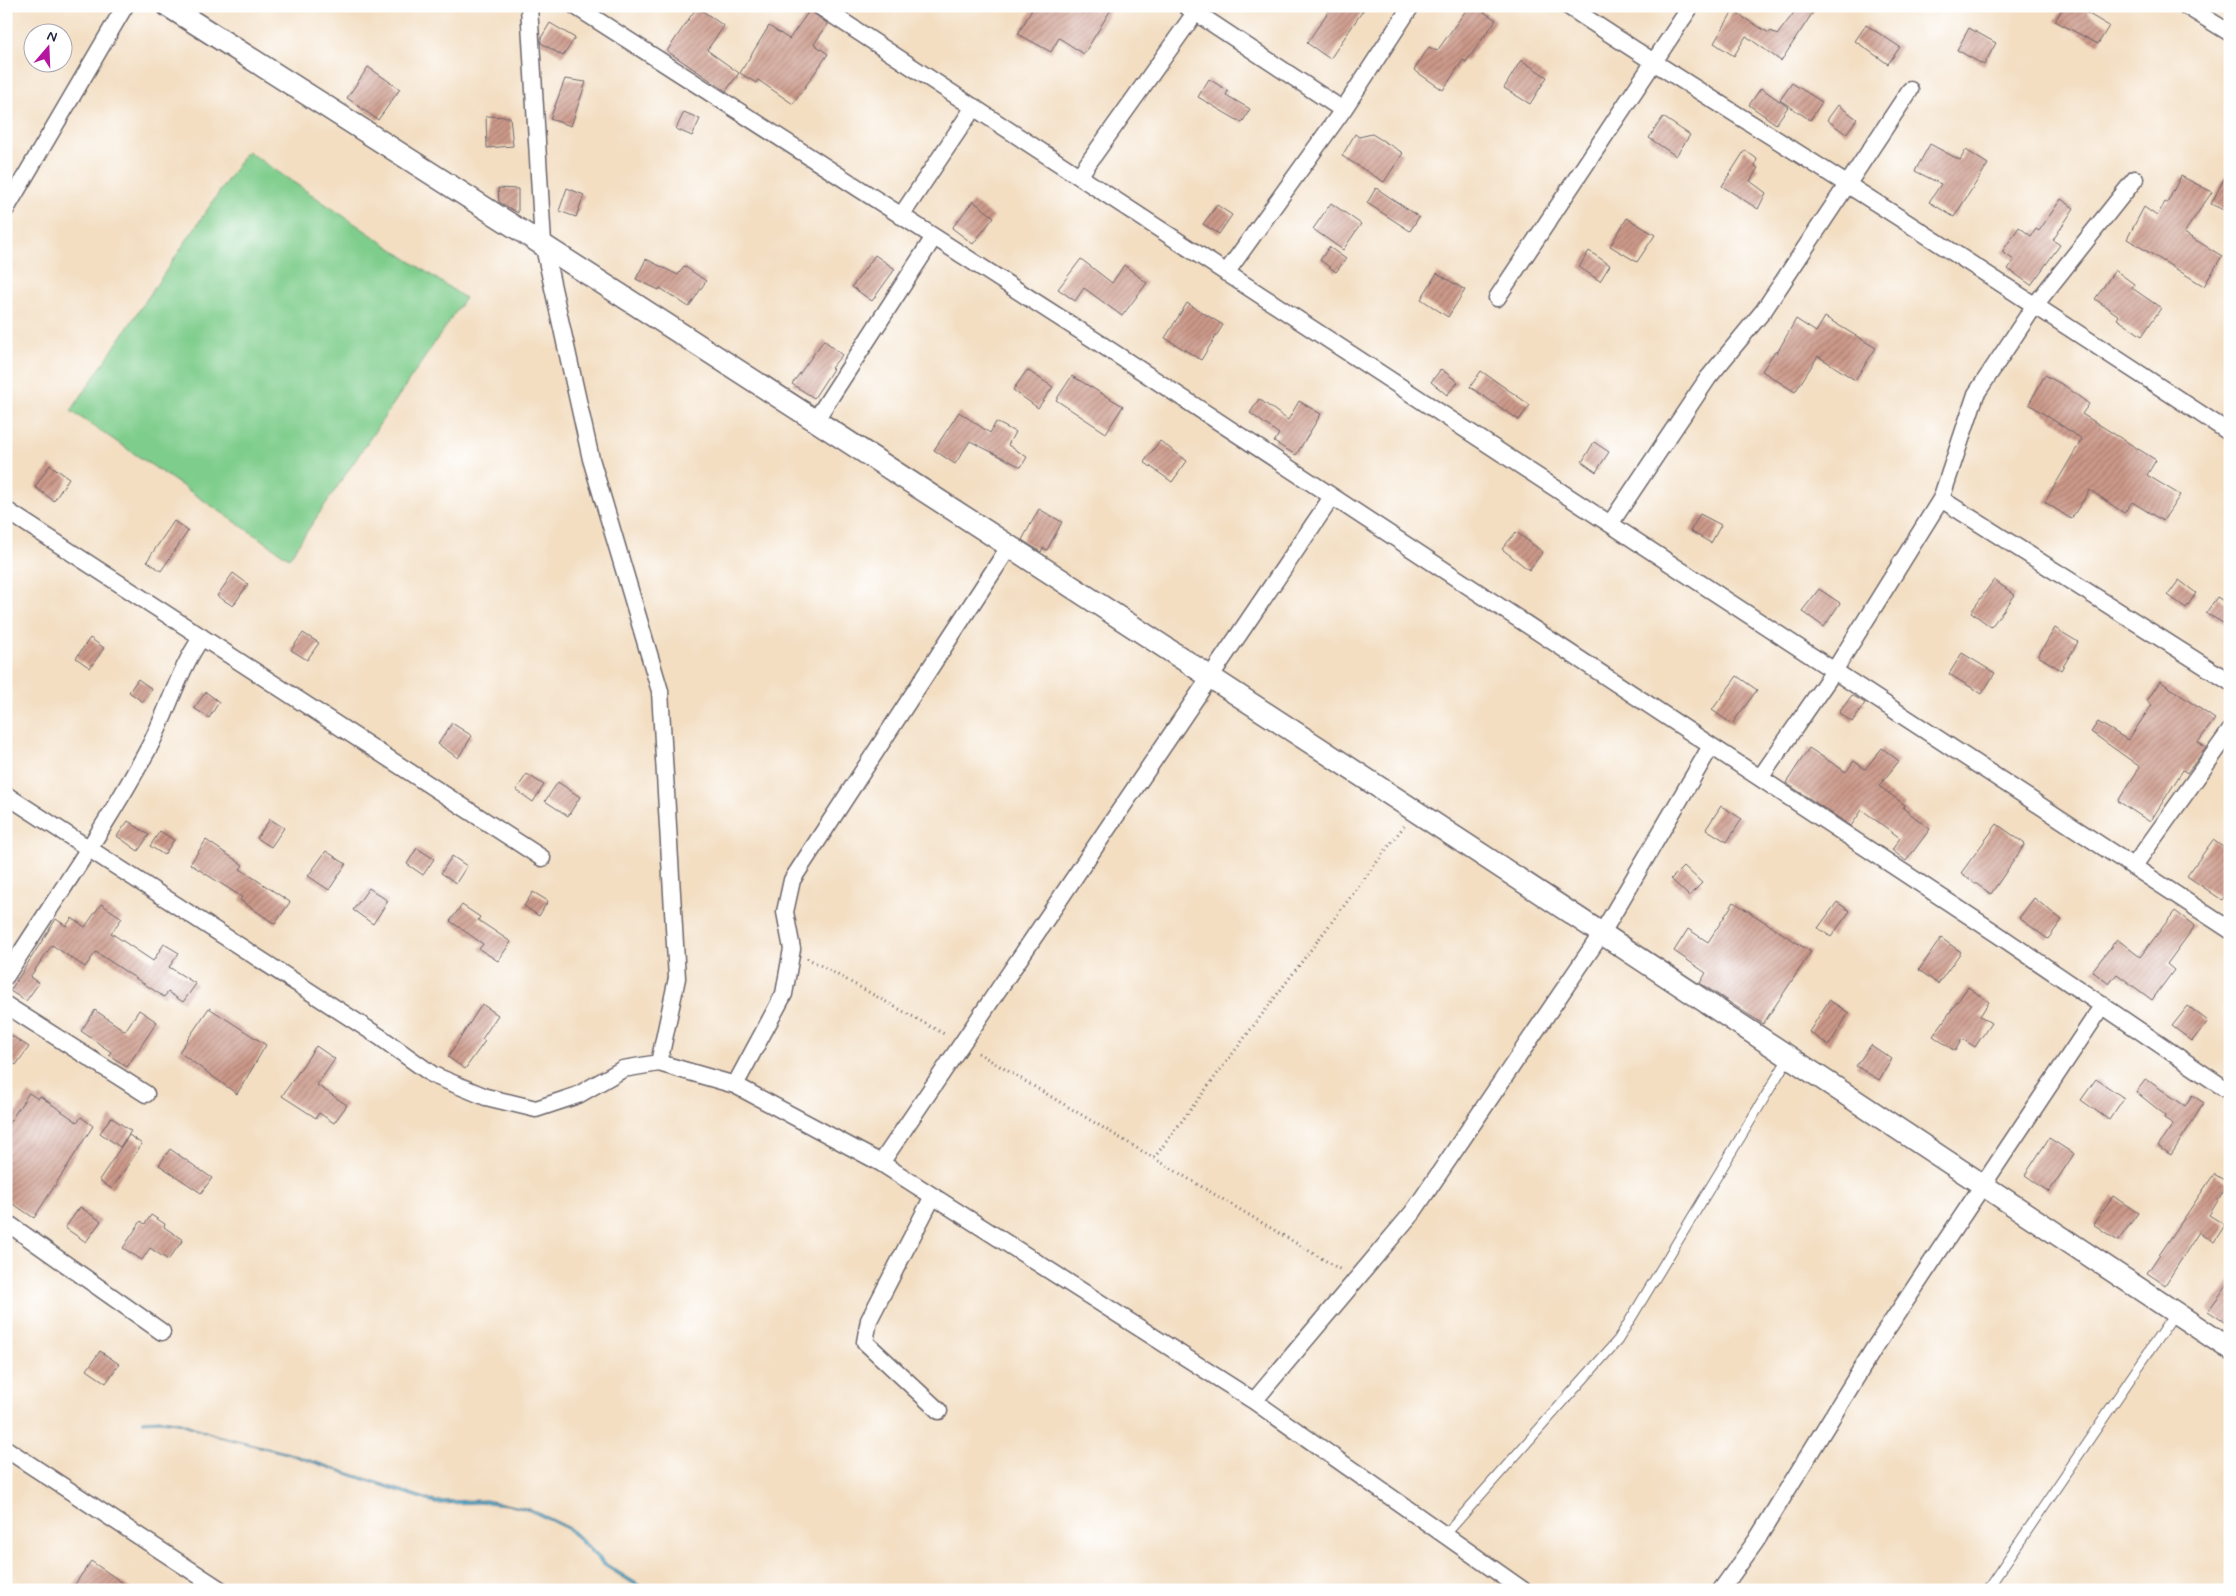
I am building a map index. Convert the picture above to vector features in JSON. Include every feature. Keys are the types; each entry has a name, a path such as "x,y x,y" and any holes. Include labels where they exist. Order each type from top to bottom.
{"street":[{"path":"6,209 125,6"},
{"path":"168,6 543,243 1602,933 2230,1349"},
{"path":"530,6 543,243 591,459 660,691 677,978 658,1063"},
{"path":"575,6 1332,496 2103,1005 2230,1092"},
{"path":"819,6 2230,930"},
{"path":"1226,273 1343,110 1411,6"},
{"path":"1568,6 1654,64 1848,184 2230,433"},
{"path":"1497,298 1691,6"},
{"path":"2186,6 2230,34"},
{"path":"1079,176 1191,9 1343,110"},
{"path":"1610,524 1708,378 1764,310 1910,90"},
{"path":"901,216 974,108"},
{"path":"1760,778 1834,671 1941,499 1976,394 2035,305 2135,179"},
{"path":"815,421 934,237"},
{"path":"881,1163 1332,496"},
{"path":"1941,499 2230,682"},
{"path":"6,510 542,858"},
{"path":"735,1085 784,994 792,949 785,912 792,880 1009,547"},
{"path":"6,976 122,797 159,729 190,654 202,637"},
{"path":"2133,867 2230,731"},
{"path":"1254,1401 1413,1212 1602,933 1711,746"},
{"path":"6,795 380,1037 433,1075 486,1097 536,1108 578,1095 623,1069 658,1063 735,1085 881,1163 1254,1401 1523,1590"},
{"path":"6,1005 146,1094"},
{"path":"1721,1590 1756,1541 1873,1350 2103,1005"},
{"path":"933,1196 869,1320 865,1342 939,1411"},
{"path":"6,1222 162,1332"},
{"path":"6,1449 221,1590"}],"lane":[{"path":"1445,1535 1618,1340 1789,1056"},
{"path":"1987,1590 2175,1313"}],"path":[{"path":"1154,1158 1415,812"},
{"path":"792,949 962,1043 1356,1279"}],"green space":[{"path":"247,151 465,298 289,558 71,411"}],"water":[{"path":"161,1419 177,1421 217,1435 286,1452 435,1501 486,1500 531,1509 570,1528 608,1565 648,1590 643,1590 603,1565 567,1529 530,1511 507,1505 485,1503 436,1504 287,1454 219,1437 178,1423 161,1421 142,1422 142,1420"}],"building":[{"path":"1034,6 1113,6 1084,54 1059,38 1051,52 1018,34"},
{"path":"1332,6 1366,6 1330,59 1307,43"},
{"path":"1469,6 1475,6 1496,20 1466,62 1463,60 1443,90 1414,70 1429,47 1437,51"},
{"path":"1799,6 1817,6 1781,61 1746,36 1734,56 1714,43 1733,11 1769,33 1771,31 1777,35"},
{"path":"2064,6 2091,6 2087,13 2109,26 2098,44 2055,21"},
{"path":"697,7 724,26 707,50 739,73 726,91 667,51"},
{"path":"810,10 828,24 814,44 828,54 793,104 758,80 756,83 740,73 769,26 789,39"},
{"path":"550,23 575,38 563,56 541,43 541,38"},
{"path":"1866,25 1900,47 1888,64 1855,41"},
{"path":"1969,28 1996,43 1984,65 1957,50"},
{"path":"1521,60 1547,77 1530,104 1504,88"},
{"path":"368,67 400,89 378,120 347,98"},
{"path":"565,79 586,82 571,126 550,119"},
{"path":"1209,79 1228,91 1226,95 1250,109 1242,123 1198,97"},
{"path":"1792,83 1822,102 1810,120 1780,100"},
{"path":"1761,88 1788,107 1776,124 1749,105"},
{"path":"1838,105 1857,119 1846,134 1827,120"},
{"path":"684,112 700,119 692,136 676,129"},
{"path":"486,116 510,117 513,146 487,148"},
{"path":"1663,117 1690,135 1676,156 1649,138"},
{"path":"1355,134 1359,137 1372,134 1403,153 1384,182 1342,156"},
{"path":"1930,144 1960,160 1966,150 1988,164 1954,217 1929,202 1941,184 1915,171"},
{"path":"1745,150 1757,159 1755,166 1758,168 1750,181 1766,193 1758,209 1722,186"},
{"path":"2230,167 2230,213 2211,204"},
{"path":"2181,176 2212,192 2184,233 2222,256 2204,286 2127,239 2144,207 2157,216 2165,202 2167,203"},
{"path":"498,188 518,189 518,213 499,202"},
{"path":"567,188 584,195 576,217 559,211"},
{"path":"1376,188 1419,217 1410,231 1367,203"},
{"path":"2061,199 2074,208 2053,240 2060,245 2031,285 2008,269 2014,260 2002,252 2019,227 2031,236 2036,229 2039,231"},
{"path":"973,201 994,217 973,244 952,228"},
{"path":"1331,203 1361,224 1343,250 1313,229"},
{"path":"1217,205 1232,215 1219,234 1203,224"},
{"path":"1627,218 1655,235 1637,262 1610,246"},
{"path":"1329,247 1346,259 1336,272 1320,260"},
{"path":"1589,251 1610,265 1600,281 1579,267"},
{"path":"875,255 895,269 872,301 852,287"},
{"path":"646,259 678,275 684,266 706,281 689,307 660,288 659,290 636,279"},
{"path":"1081,259 1112,283 1124,265 1147,283 1122,316 1084,288 1075,301 1058,289"},
{"path":"2115,270 2134,284 2132,288 2161,308 2142,336 2117,319 2119,316 2095,299"},
{"path":"1437,273 1465,290 1448,317 1421,299"},
{"path":"1187,303 1223,325 1201,360 1165,338"},
{"path":"1825,317 1876,348 1855,380 1818,356 1795,392 1762,371 1775,351 1777,353 1796,319 1816,332"},
{"path":"824,340 842,355 831,368 833,369 814,398 792,384"},
{"path":"1441,369 1458,382 1447,395 1431,382"},
{"path":"1027,370 1053,387 1038,408 1013,390"},
{"path":"1481,371 1530,405 1519,420 1470,387"},
{"path":"2045,375 2065,386 2089,404 2082,414 2156,460 2147,475 2180,495 2163,521 2132,502 2124,513 2090,490 2071,519 2045,502 2082,439 2029,404"},
{"path":"1072,376 1123,406 1106,433 1056,400"},
{"path":"1259,399 1288,420 1299,401 1321,414 1296,455 1274,442 1279,434 1250,413"},
{"path":"959,412 990,433 996,422 1015,432 1008,445 1027,457 1021,467 970,441 955,464 934,450"},
{"path":"1160,441 1187,461 1172,482 1144,462"},
{"path":"1594,442 1609,452 1596,472 1582,462"},
{"path":"50,465 69,478 54,501 35,487"},
{"path":"1039,509 1062,522 1047,550 1043,548 1041,552 1022,540"},
{"path":"1700,514 1721,525 1711,543 1690,531"},
{"path":"174,521 188,531 161,571 147,561"},
{"path":"1516,532 1543,552 1529,570 1502,549"},
{"path":"233,573 248,584 233,606 217,596"},
{"path":"1994,580 2015,595 1991,627 1971,612"},
{"path":"2179,580 2196,593 2186,608 2168,595"},
{"path":"1819,589 1840,603 1824,627 1802,611"},
{"path":"2217,597 2230,605 2230,627 2206,613"},
{"path":"2055,628 2078,642 2061,670 2038,656"},
{"path":"303,633 319,643 307,660 291,650"},
{"path":"90,638 104,648 90,668 76,658"},
{"path":"1962,653 1995,673 1982,694 1949,674"},
{"path":"1737,676 1757,690 1732,724 1712,710"},
{"path":"138,679 152,689 143,702 129,692"},
{"path":"2160,681 2215,719 2198,742 2206,748 2187,773 2183,770 2150,822 2118,801 2140,767 2091,732 2098,722 2128,740 2152,705 2147,701"},
{"path":"206,692 219,702 209,718 194,708"},
{"path":"1852,695 1865,703 1852,722 1839,713"},
{"path":"452,723 472,736 458,758 438,744"},
{"path":"1809,748 1846,772 1854,761 1865,769 1882,748 1899,761 1879,786 1905,805 1903,808 1930,829 1906,861 1892,850 1900,838 1862,810 1851,826 1786,783"},
{"path":"527,774 544,785 533,802 516,790"},
{"path":"558,782 580,797 568,816 545,801"},
{"path":"1721,806 1742,819 1727,842 1706,829"},
{"path":"270,819 284,828 271,847 257,838"},
{"path":"128,821 149,835 138,851 117,836"},
{"path":"1997,824 2025,844 1991,894 1961,873"},
{"path":"160,831 174,840 164,855 150,846"},
{"path":"206,840 243,865 240,869 290,902 275,924 240,900 242,897 190,864"},
{"path":"2213,840 2230,852 2230,889 2222,900 2187,876"},
{"path":"417,848 434,859 423,875 407,864"},
{"path":"326,851 346,864 329,890 308,876"},
{"path":"452,856 467,866 456,883 441,873"},
{"path":"1684,866 1702,883 1689,896 1671,879"},
{"path":"369,888 388,901 373,924 353,910"},
{"path":"533,892 548,901 539,916 524,906"},
{"path":"2034,898 2062,920 2048,939 2019,918"},
{"path":"1734,902 1811,952 1763,1024 1700,983 1706,973 1674,951 1688,929 1708,942"},
{"path":"1837,902 1850,911 1831,937 1818,928"},
{"path":"101,904 122,918 111,933 153,961 164,944 179,953 169,967 196,984 183,1002 168,992 164,997 96,952 85,967 52,945 30,977 39,983 26,1001 10,991 56,919 66,926 72,918 85,927"},
{"path":"462,905 480,917 478,920 511,942 498,961 479,949 483,944 450,921"},
{"path":"2175,911 2195,926 2167,964 2174,970 2152,1000 2117,974 2109,984 2092,971 2117,939 2140,957"},
{"path":"1941,938 1961,952 1938,984 1919,970"},
{"path":"1968,987 1989,1002 1980,1016 1991,1023 1975,1047 1962,1039 1955,1051 1933,1036"},
{"path":"1829,1000 1849,1013 1829,1045 1809,1032"},
{"path":"482,1004 498,1015 482,1039 485,1041 465,1069 448,1057"},
{"path":"2188,1006 2208,1021 2192,1041 2172,1026"},
{"path":"209,1008 266,1045 237,1094 179,1052"},
{"path":"95,1010 125,1031 139,1010 157,1022 127,1067 109,1055 111,1052 81,1031"},
{"path":"6,1032 29,1047 16,1065 6,1058"},
{"path":"1871,1045 1892,1059 1879,1080 1856,1066"},
{"path":"316,1046 335,1059 317,1085 347,1105 334,1123 319,1113 316,1118 282,1096"},
{"path":"2096,1079 2124,1098 2109,1120 2081,1100"},
{"path":"2146,1079 2185,1106 2192,1095 2204,1103 2171,1155 2158,1146 2173,1124 2164,1118 2165,1115 2136,1092"},
{"path":"29,1093 38,1099 40,1096 77,1122 81,1117 93,1126 34,1218 6,1199 6,1127"},
{"path":"111,1117 131,1131 120,1147 100,1133"},
{"path":"129,1135 142,1144 112,1189 99,1180"},
{"path":"2049,1138 2074,1154 2049,1192 2025,1175"},
{"path":"170,1149 212,1178 201,1193 159,1165"},
{"path":"2214,1174 2229,1183 2209,1215 2225,1225 2214,1242 2199,1232 2165,1285 2147,1273"},
{"path":"2113,1196 2138,1213 2118,1241 2093,1224"},
{"path":"80,1207 101,1221 86,1242 65,1228"},
{"path":"151,1215 165,1224 164,1227 183,1240 168,1260 150,1248 142,1260 123,1248 141,1221 145,1224"},
{"path":"2230,1281 2230,1326 2208,1311"},
{"path":"100,1351 119,1364 106,1383 87,1370"},
{"path":"91,1561 133,1590 71,1590"}]}
